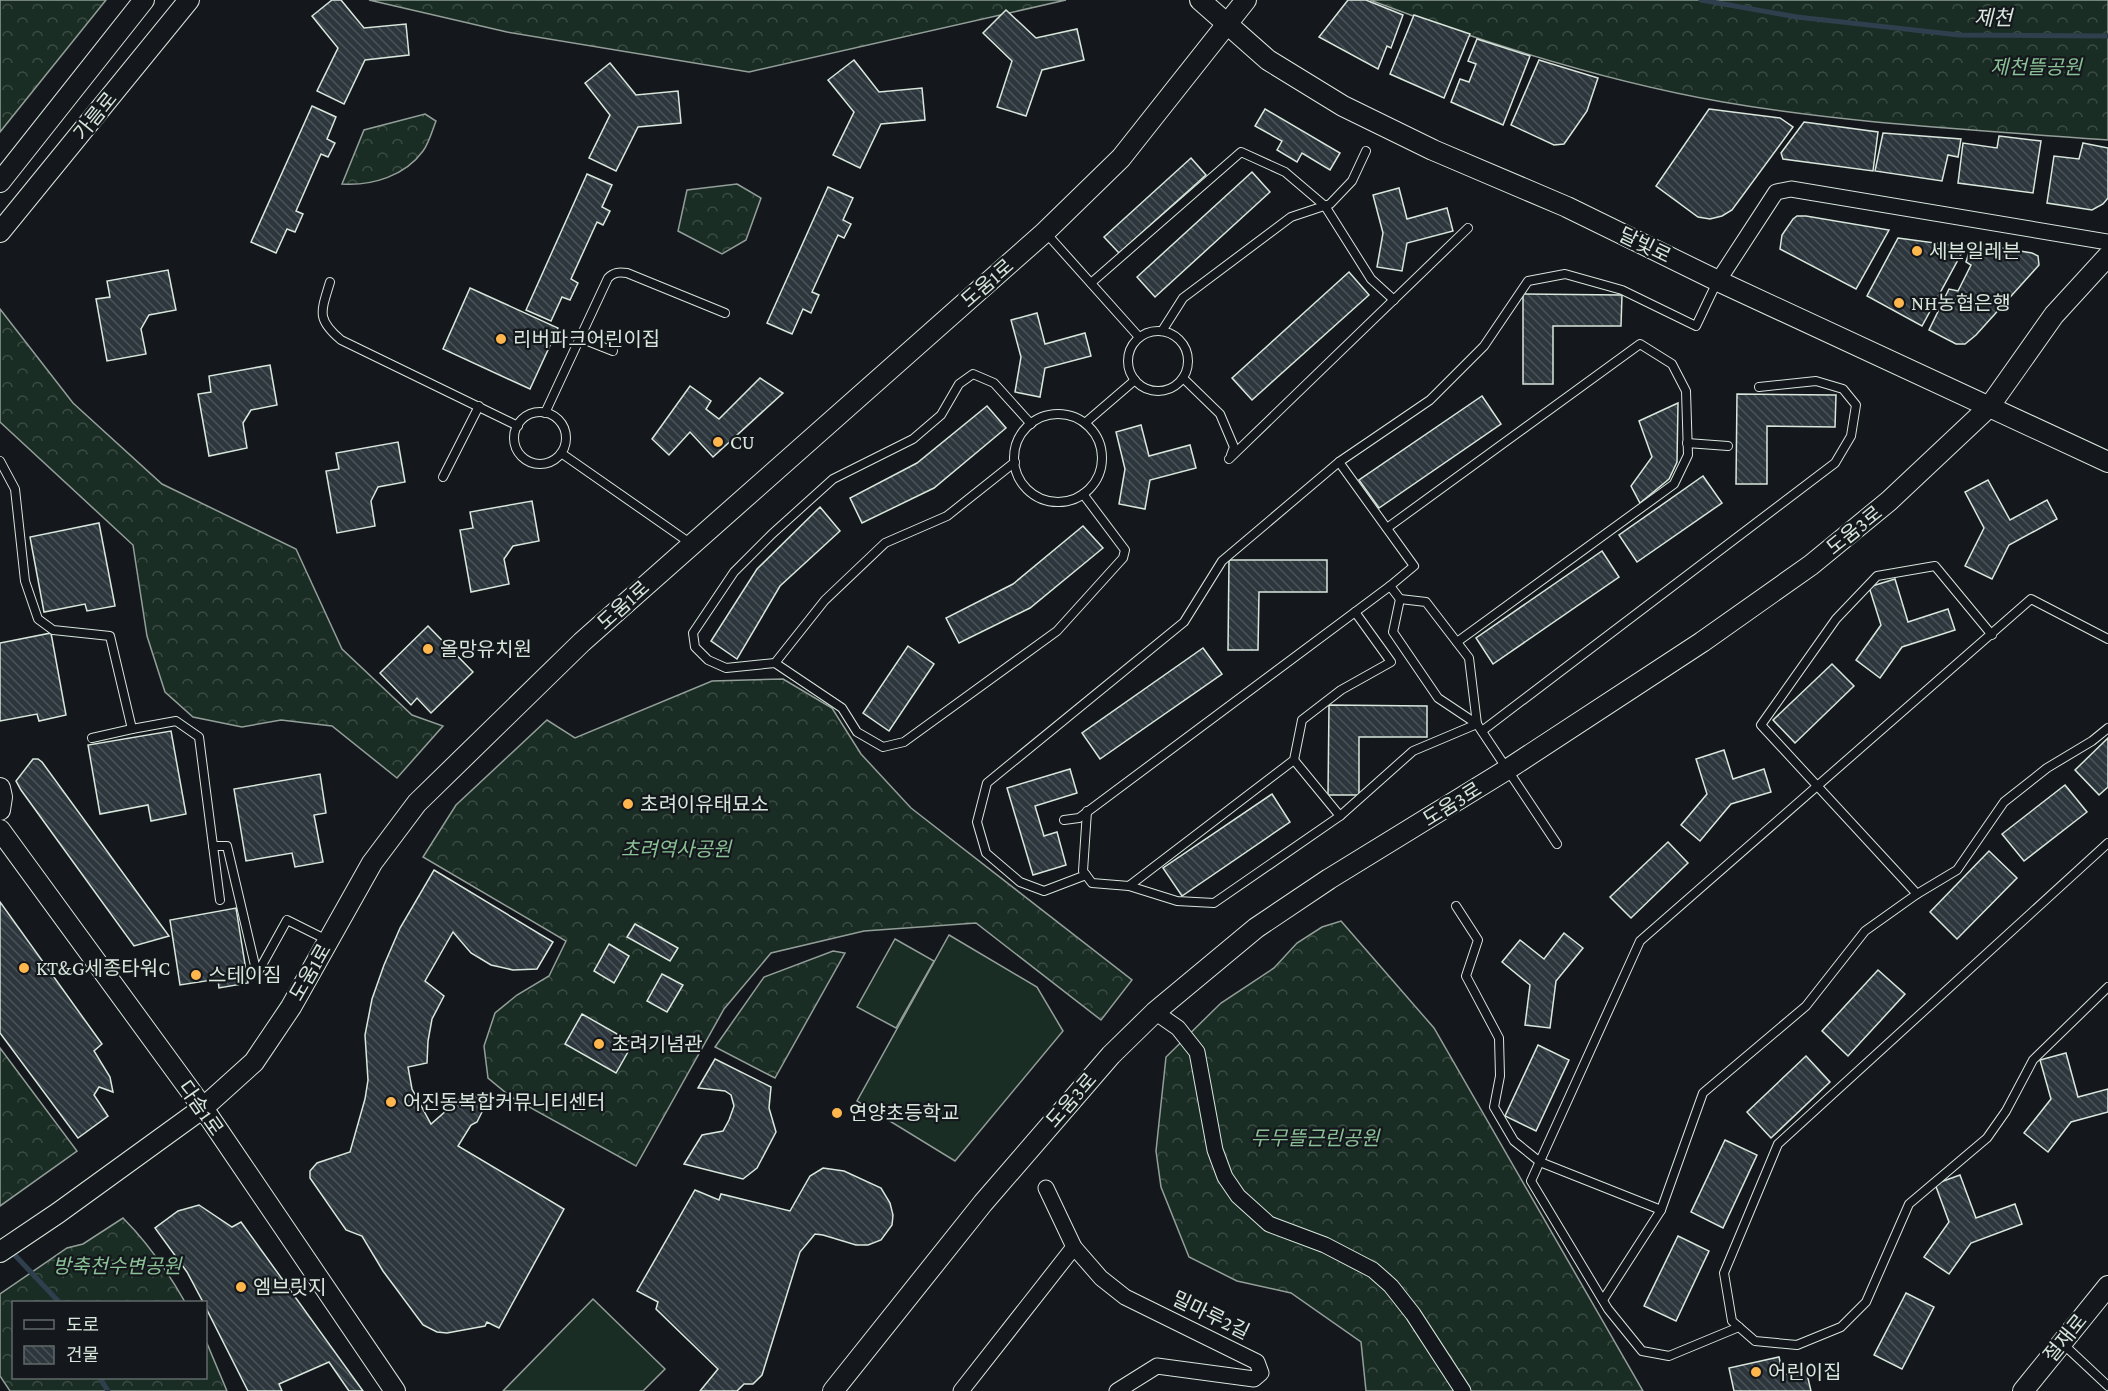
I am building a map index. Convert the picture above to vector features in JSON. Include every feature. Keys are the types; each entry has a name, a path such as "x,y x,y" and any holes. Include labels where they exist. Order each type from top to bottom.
{"street":[{"name":"가름로","path":"0,182 144,0"},
{"name":"가름로","path":"0,232 189,0"},
{"name":"달빛로","path":"1200,0 1268,60 1343,106 1433,150 1567,207 1718,281 2108,462"},
{"name":"도움1로","path":"0,1252 203,1108 254,1062 291,1007 372,863 417,803 582,642 1045,232 1121,158 1246,0"},
{"path":"1718,281 1776,192 1791,189 2108,242"},
{"name":"도움3로","path":"833,1391 982,1203 1111,1055 1155,1012 1256,928 1329,879 1508,769 1702,642 1811,565 1889,501 1989,407 2054,315 2108,256"},
{"path":"0,788 3,797 0,810"},
{"name":"다솜1로","path":"0,830 203,1108 395,1391"},
{"path":"1155,1012 1178,1028 1197,1052 1215,1150 1226,1177 1238,1196 1269,1224 1325,1245 1373,1270 1391,1286 1413,1314 1463,1391"},
{"name":"밀마루2길","path":"1047,1188 1074,1247 1101,1278 1125,1297 1257,1362 1261,1373 1254,1379 1157,1366 1117,1391"},
{"path":"961,1391 1074,1247"},
{"name":"절재로","path":"2023,1391 2108,1286"}],"lane":[{"path":"1162,331 1183,298 1291,217 1330,204 1352,181 1366,151"},
{"path":"1091,283 1241,152 1285,172 1325,206 1371,279 1394,300"},
{"path":"1183,378 1220,414 1234,447 1229,459 1468,228"},
{"path":"1045,232 1139,337"},
{"path":"545,413 612,274 627,273 725,313"},
{"path":"1086,875 1044,891 1020,882 986,853 977,822 987,783 1184,622 1222,561 1340,462 1430,400 1484,346 1527,281 1565,274 1622,291 1696,326 1718,281"},
{"path":"330,282 322,309 326,328 341,340 518,426"},
{"path":"1162,331 1178,337 1188,354 1188,365 1183,378 1171,389 1151,390 1142,387 1130,372 1127,363 1128,353 1132,344 1139,337 1148,332 1162,331"},
{"path":"580,338 613,351"},
{"path":"1387,528 1640,344 1672,364 1686,391 1688,443 1688,455 1674,484 1457,642"},
{"path":"1030,424 994,383 973,374 959,384 941,415 913,439 833,479 772,534 734,572 693,633 695,648 708,660 726,668 775,663 842,708 857,732 883,747 904,742 1057,631 1123,558 1125,550 1083,494"},
{"path":"1085,423 1135,380"},
{"path":"1087,811 1083,871 1092,883 1129,886 1177,901 1214,903 1340,816 1413,751 1479,727 1835,463 1851,436 1856,405 1843,389 1816,381 1759,387"},
{"path":"443,477 479,406"},
{"path":"545,413 559,420 566,442 561,453 552,462 544,464 528,461 517,450 514,442 518,426 529,415 545,413"},
{"path":"1058,414 1072,416 1085,423 1095,433 1101,447 1102,461 1099,476 1090,488 1083,494 1066,501 1051,502 1038,497 1026,488 1018,476 1015,462 1016,448 1021,435 1030,424 1043,417 1058,414"},
{"path":"1688,443 1728,446"},
{"path":"561,453 692,544"},
{"path":"0,461 15,489 26,581 38,619 53,630 110,636 132,729"},
{"path":"775,663 825,600 885,543 947,516 1015,462"},
{"path":"1064,820 1079,818 1414,566 1340,462"},
{"path":"1917,894 1761,725 1836,619 1877,576 1935,566 1992,635"},
{"path":"1390,586 1400,598 1426,602 1469,658 1479,727"},
{"path":"1400,598 1393,632 1438,698 1479,727 1557,844"},
{"path":"1738,1327 1670,1356 1642,1351 1603,1300 1532,1181 1640,941 2031,599 2108,639"},
{"path":"1129,886 1294,760 1302,720 1341,690 1390,662 1355,612"},
{"path":"92,738 176,721 199,737 220,900"},
{"path":"1603,1300 1661,1210 1703,1093 1806,1006 1865,932 1917,894 1957,870 2004,802 2047,768 2092,741 2108,728"},
{"path":"1294,760 1340,816"},
{"path":"2108,843 1778,1144 1724,1273 1732,1321 1755,1341 1797,1345 1841,1327 1866,1302 1909,1204 1987,1138 2006,1111 2033,1060 2108,987"},
{"path":"213,846 227,846 258,974 287,920 329,940"},
{"path":"1456,906 1478,940 1466,976 1499,1038 1500,1076 1494,1107 1514,1141 1540,1162 1661,1210"},
{"path":"2061,1342 2108,1386"}],"green space":[{"path":"0,0 106,0 0,132"},
{"path":"369,0 1066,0 749,72 507,32"},
{"name":"제천뜰공원","path":"1370,0 2108,0 2108,140 1867,121 1723,102 1633,83 1544,59 1500,46"},
{"path":"425,114 436,121 429,141 416,160 387,178 365,183 342,184 364,130"},
{"path":"737,184 761,198 746,240 722,254 678,231 687,190"},
{"path":"0,309 73,403 162,484 296,549 342,649 412,715 443,726 397,778 332,726 281,720 242,727 193,717 165,692 147,636 133,545 0,422"},
{"name":"초려역사공원","path":"783,679 832,708 861,754 911,808 1132,980 1101,1020 976,923 864,931 771,953 724,1009 636,1166 511,1097 488,1078 484,1046 495,1013 517,995 549,976 566,941 423,857 456,805 547,720 575,738 712,681"},
{"name":"두무뜰근린공원","path":"1341,921 1434,1028 1643,1391 1366,1391 1361,1342 1291,1293 1237,1281 1189,1257 1161,1187 1156,1151 1166,1057 1221,1003 1274,968 1297,943 1322,927"},
{"path":"949,935 1037,987 1063,1031 955,1161 857,1101"},
{"path":"895,939 934,961 896,1028 857,1007"},
{"path":"833,951 845,953 775,1078 715,1047 764,977"},
{"path":"0,1048 77,1151 0,1206"},
{"name":"방축천수변공원","path":"123,1218 157,1258 184,1301 12,1301 12,1379 207,1379 207,1343 227,1391 10,1391 0,1376 0,1294 67,1248 83,1244"},
{"path":"593,1299 665,1369 643,1391 503,1391"}],"building":[{"path":"332,0 341,0 364,28 406,24 409,55 365,60 344,104 317,91 338,48 312,16"},
{"path":"1348,0 1366,0 1403,15 1391,48 1387,46 1378,69 1319,37"},
{"path":"1006,10 1036,38 1077,29 1084,60 1042,70 1026,116 997,107 1012,61 983,33"},
{"path":"1414,15 1470,34 1444,98 1390,74"},
{"path":"1477,39 1530,56 1503,125 1451,102 1460,79 1469,82 1476,64 1468,61"},
{"path":"854,60 879,92 922,88 925,120 881,124 860,168 833,155 854,112 828,80"},
{"path":"1539,60 1598,78 1587,111 1564,144 1554,145 1511,125"},
{"path":"610,63 636,95 678,91 681,123 638,127 616,171 589,158 610,115 585,83"},
{"path":"312,106 336,117 327,139 335,143 328,157 321,154 296,211 303,214 295,232 287,229 276,253 251,242"},
{"path":"1265,109 1340,153 1330,170 1302,153 1297,162 1277,150 1282,141 1255,126"},
{"path":"1709,109 1780,118 1793,127 1732,210 1710,219 1698,217 1656,186"},
{"path":"1804,122 1878,132 1873,171 1783,159 1781,153"},
{"path":"1883,133 1961,139 1958,157 1948,155 1942,181 1875,171"},
{"path":"1999,136 2041,141 2033,193 1958,183 1963,143 1997,148"},
{"path":"2083,143 2108,148 2108,198 2092,210 2047,203 2054,156 2079,159"},
{"path":"1191,158 1206,175 1119,253 1104,237"},
{"path":"1252,172 1270,192 1155,297 1137,277"},
{"path":"587,174 612,185 602,207 610,211 603,225 597,222 571,279 578,283 570,300 562,297 551,321 526,310"},
{"path":"828,187 853,198 843,220 851,224 844,238 838,235 812,292 819,295 811,313 803,309 792,334 767,323"},
{"path":"1399,188 1407,219 1447,208 1453,231 1407,243 1402,271 1377,267 1383,233 1373,195"},
{"path":"1797,216 1889,230 1856,289 1780,249 1782,235"},
{"path":"1898,238 1965,247 1922,326 1867,296"},
{"path":"1972,243 2032,253 2038,256 2039,265 1976,335 1965,344 1956,344 1929,330 1949,289 1958,291 1971,265 1966,262"},
{"path":"168,270 176,310 149,315 141,329 146,354 107,361 96,299 110,297 107,281"},
{"path":"1349,272 1369,295 1252,400 1232,378"},
{"name":"리버파크어린이집","path":"470,288 558,328 530,389 443,349"},
{"path":"1523,294 1622,295 1621,326 1553,326 1553,384 1523,384"},
{"path":"1037,313 1045,344 1085,333 1091,356 1045,368 1040,397 1015,392 1021,357 1011,320"},
{"path":"270,365 277,405 251,410 243,423 247,448 209,456 198,394 211,392 209,376"},
{"path":"760,378 783,393 713,457 690,432 669,455 652,439 690,386 711,401 706,409 719,419"},
{"path":"1737,394 1836,395 1835,427 1767,426 1767,484 1736,484"},
{"path":"1482,396 1501,424 1379,508 1359,480"},
{"path":"1678,403 1677,462 1669,479 1640,503 1631,486 1652,457 1639,421"},
{"path":"987,406 1006,428 934,488 862,523 850,498 917,463"},
{"path":"1141,425 1149,456 1190,445 1196,468 1150,480 1145,509 1119,504 1125,469 1116,432"},
{"path":"398,442 405,482 378,487 371,501 375,526 337,533 326,471 339,469 336,453"},
{"path":"1703,476 1722,503 1637,562 1619,535"},
{"path":"1988,480 2010,520 2047,500 2057,519 2009,545 1992,579 1965,566 1984,528 1965,492"},
{"path":"532,501 539,541 513,546 504,559 509,584 471,592 460,530 473,528 470,512"},
{"path":"820,507 840,531 780,586 737,659 711,641 757,569"},
{"path":"99,523 115,606 87,611 85,604 44,612 30,537"},
{"path":"1083,526 1103,548 1030,608 959,643 946,618 1013,584"},
{"path":"1602,551 1619,577 1493,664 1476,638"},
{"path":"1229,560 1327,560 1327,592 1259,592 1258,650 1228,650"},
{"path":"1895,579 1908,622 1948,609 1955,630 1902,647 1880,678 1856,660 1881,625 1869,587"},
{"name":"올망유치원","path":"428,626 473,672 431,713 417,698 411,705 380,673"},
{"path":"51,633 66,715 39,721 37,714 0,721 0,643"},
{"path":"908,646 934,664 889,731 863,713"},
{"path":"1203,648 1222,674 1100,759 1082,733"},
{"path":"1832,664 1854,686 1795,743 1773,720"},
{"path":"1329,705 1427,706 1427,737 1359,737 1359,795 1328,795"},
{"path":"171,731 186,814 151,821 148,805 100,814 88,745"},
{"path":"2108,738 2108,787 2099,795 2075,770"},
{"path":"1724,750 1733,779 1764,769 1771,792 1731,804 1700,841 1681,825 1707,794 1696,759"},
{"path":"33,759 42,762 169,936 134,946 16,781"},
{"path":"1070,769 1077,793 1035,806 1044,836 1057,832 1066,865 1033,875 1007,788"},
{"path":"320,774 326,813 314,815 323,862 295,867 292,853 246,861 234,789"},
{"path":"2065,785 2087,812 2024,861 2002,834"},
{"path":"1272,794 1290,822 1182,896 1163,868"},
{"path":"1668,842 1688,863 1631,918 1610,897"},
{"path":"1989,851 2017,878 1957,939 1930,912"},
{"name":"어진동복합커뮤니티센터","path":"434,870 553,942 537,969 513,970 491,965 471,953 453,932 425,981 444,996 432,1019 427,1063 408,1067 412,1089 431,1124 463,1096 473,1094 480,1100 482,1112 458,1146 564,1209 499,1328 487,1322 485,1326 447,1333 437,1332 423,1325 383,1271 362,1236 346,1230 310,1178 310,1171 317,1163 350,1152 368,1080 365,1035 372,999 400,928"},
{"name":"KT&G세종타워C","path":"0,902 102,1044 94,1051 110,1077 113,1092 99,1087 94,1095 108,1116 78,1138 0,1033"},
{"path":"236,908 248,983 219,988 218,979 180,985 170,920"},
{"path":"635,924 678,948 670,961 627,937"},
{"path":"1564,933 1583,948 1556,981 1550,1028 1525,1025 1530,985 1502,962 1520,940 1544,959"},
{"path":"609,944 629,956 614,983 594,971"},
{"path":"1878,970 1905,994 1848,1056 1822,1031"},
{"path":"662,974 683,985 667,1012 647,1001"},
{"name":"초려기념관","path":"582,1014 633,1043 616,1073 565,1044"},
{"path":"1538,1045 1569,1060 1536,1131 1505,1116"},
{"path":"2066,1053 2078,1097 2108,1089 2108,1112 2071,1122 2048,1152 2024,1133 2051,1099 2040,1060"},
{"path":"1806,1056 1830,1082 1771,1138 1747,1112"},
{"path":"715,1059 771,1087 769,1108 776,1132 757,1168 743,1179 684,1164 702,1135 723,1131 734,1106 731,1095 725,1091 698,1088"},
{"path":"1725,1140 1757,1155 1723,1228 1691,1212"},
{"path":"823,1168 844,1171 881,1188 890,1203 893,1215 892,1225 881,1240 868,1245 856,1245 815,1234 800,1252 762,1375 753,1384 744,1384 737,1391 700,1391 718,1369 656,1309 658,1302 637,1291 695,1190 719,1200 721,1194 790,1211 810,1176"},
{"path":"1960,1175 1976,1218 2015,1204 2022,1224 1971,1243 1949,1274 1924,1257 1949,1222 1935,1184"},
{"name":"엠브릿지","path":"199,1205 232,1227 241,1222 363,1391 349,1391 329,1362 279,1384 282,1391 248,1391 207,1310 207,1301 202,1301 187,1272 155,1228 178,1211"},
{"path":"1678,1236 1709,1251 1676,1321 1644,1306"},
{"path":"1906,1293 1934,1307 1902,1369 1874,1355"},
{"name":"어린이집","path":"1779,1357 1783,1375 1806,1370 1811,1391 1734,1391 1729,1368"}],"waterway":[{"name":"제천","path":"1701,0 1797,17 1959,35 2108,36"},
{"path":"11,1251 58,1301"},
{"path":"101,1379 108,1391"}],"place":[{"name":"세븐일레븐","path":"1917,251"},
{"name":"NH농협은행","path":"1899,303"},
{"name":"리버파크어린이집","path":"501,339"},
{"name":"CU","path":"718,442"},
{"name":"올망유치원","path":"428,649"},
{"name":"초려이유태묘소","path":"628,804"},
{"name":"KT&G세종타워C","path":"24,968"},
{"name":"스테이짐","path":"196,975"},
{"name":"초려기념관","path":"599,1044"},
{"name":"어진동복합커뮤니티센터","path":"391,1102"},
{"name":"연양초등학교","path":"837,1113"},
{"name":"엠브릿지","path":"241,1287"},
{"name":"어린이집","path":"1756,1372"}]}
